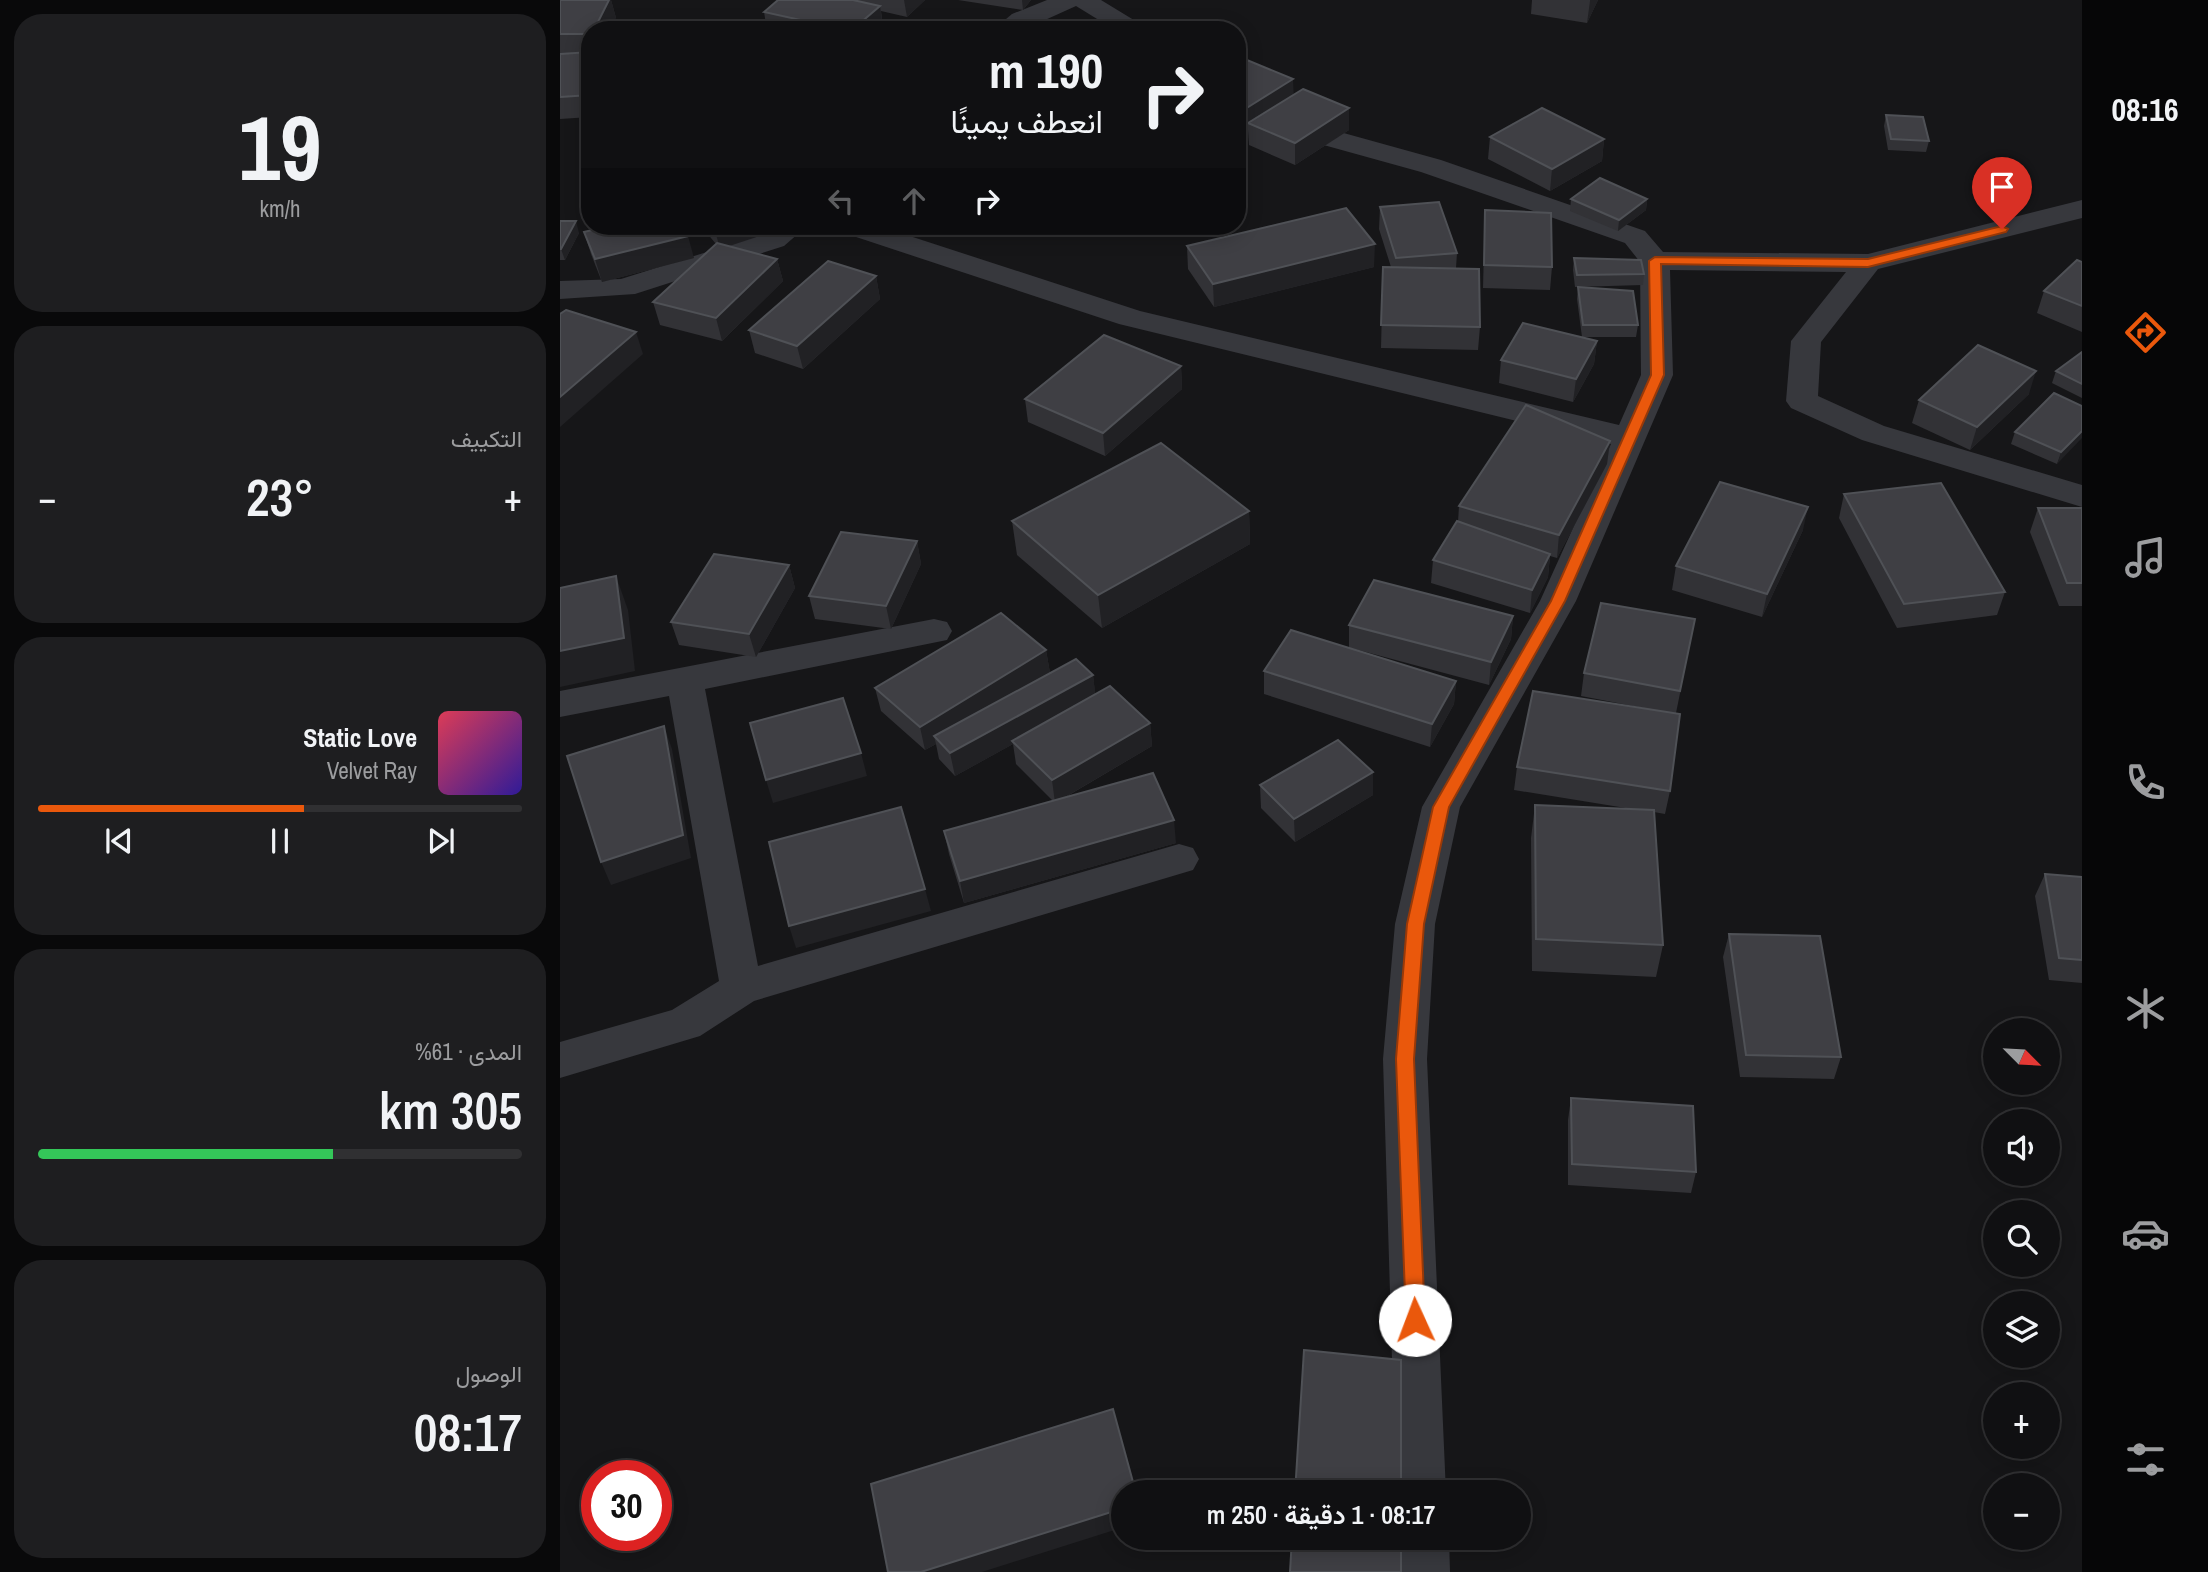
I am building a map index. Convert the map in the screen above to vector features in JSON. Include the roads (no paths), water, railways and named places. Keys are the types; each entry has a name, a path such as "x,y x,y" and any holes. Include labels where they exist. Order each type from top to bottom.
{"street":[{"path":"1018,21 1069,0"},
{"path":"1083,0 1118,21"},
{"path":"1246,79 1262,85 1330,138 1431,166 1634,237 1655,261 1657,375 1558,601 1441,807 1415,924 1405,1059 1421,1480"},
{"path":"1655,261 1868,263 2082,209"},
{"path":"560,290 624,288 774,240 781,235"},
{"path":"878,235 1130,318 1629,438"},
{"path":"1868,263 1806,341 1802,401 1873,433 2082,496"},
{"path":"560,704 934,631"},
{"path":"685,680 741,988"},
{"path":"560,1060 685,1024 741,988 1179,859"},
{"path":"1423,1550 1424,1572"}]}
